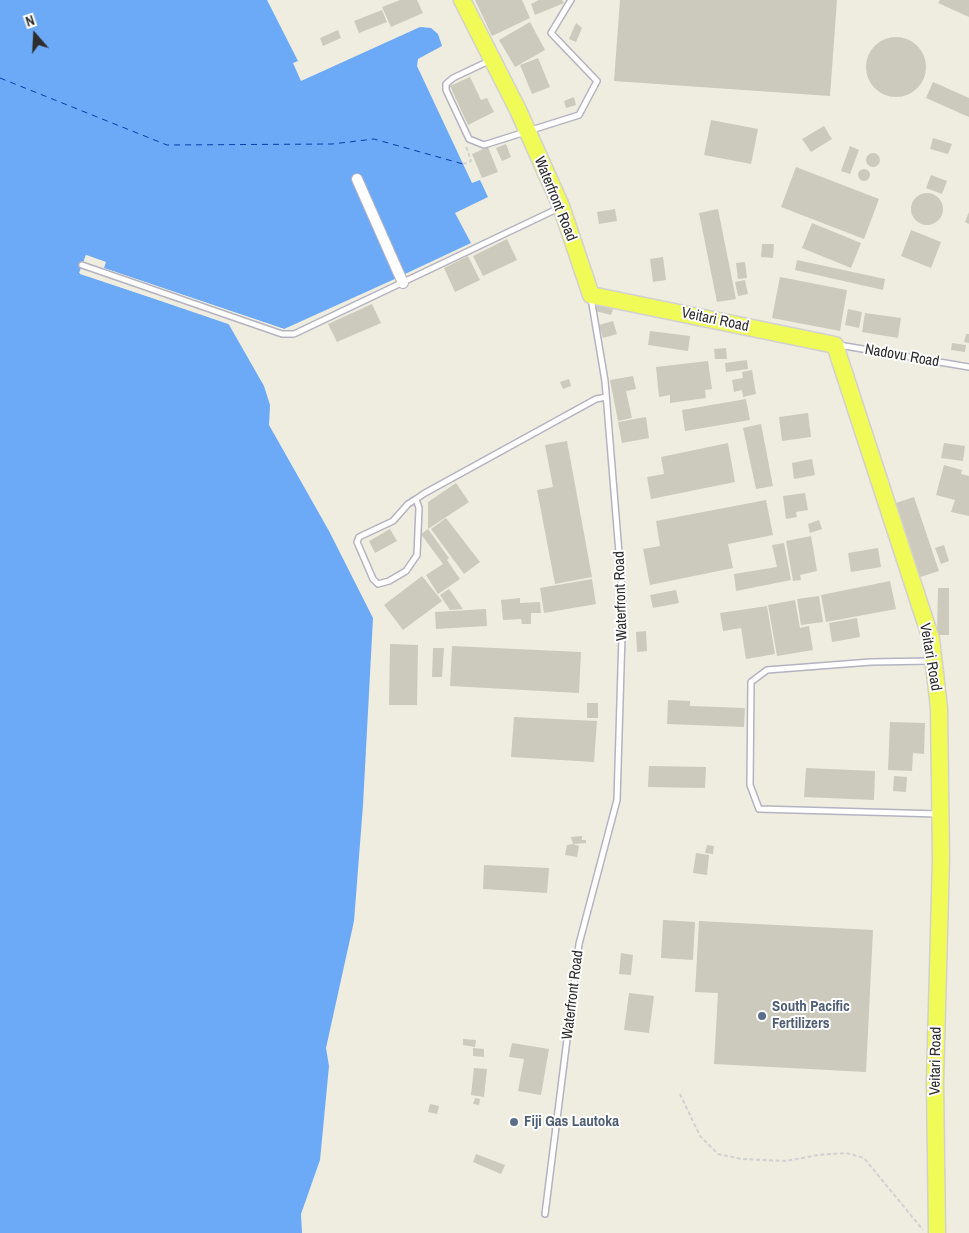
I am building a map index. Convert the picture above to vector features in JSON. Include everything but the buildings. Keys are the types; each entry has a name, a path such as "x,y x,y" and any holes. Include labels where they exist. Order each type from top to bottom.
{"main road":[{"name":"Waterfront Road","path":"462,0 527,130 561,206 591,295"},
{"name":"Veitari Road","path":"591,295 835,345 930,639 939,708 940,814 935,1082 937,1233"}],"street":[{"path":"357,179 403,283"}],"lane":[{"path":"492,60 452,78 446,84 446,90 469,139 484,145 579,115 597,81 552,33 570,0"},
{"path":"82,265 288,335 294,334 403,283 561,206"},
{"name":"Waterfront Road","path":"545,1214 579,944 617,800 623,602 606,397 591,295"},
{"name":"Nadovu Road","path":"835,345 969,367"},
{"path":"416,499 419,508 417,555 406,571 389,581 378,584 373,579 358,542 359,537 393,520 416,499 551,423 596,399 606,397"},
{"path":"933,661 871,662 767,670 751,682 750,785 760,808 940,814"}],"path":[{"path":"463,164 471,161 466,145 469,139"},
{"path":"680,1094 700,1136 718,1154 742,1159 786,1161 818,1155 846,1153 864,1158 925,1233"}],"water":[{"path":"0,0 267,0 298,61 293,63 301,81 420,27 431,28 438,34 442,46 418,59 417,66 472,183 480,180 488,197 455,213 471,243 405,274 362,178 397,278 284,329 103,268 105,262 86,255 80,274 228,323 264,386 270,405 269,425 329,531 373,618 363,805 354,921 326,1048 329,1066 320,1160 301,1214 302,1233 0,1233"}],"pier":[{"path":"86,255 106,262 104,268 284,329 283,331 101,269 102,263 87,258 82,272 228,321 231,325 79,273"}],"ferry route":[{"path":"0,78 167,145 332,144 374,139 463,164"}],"place":[{"name":"South Pacific Fertilizers","path":"762,1016"},
{"name":"Fiji Gas Lautoka","path":"514,1122"}]}
